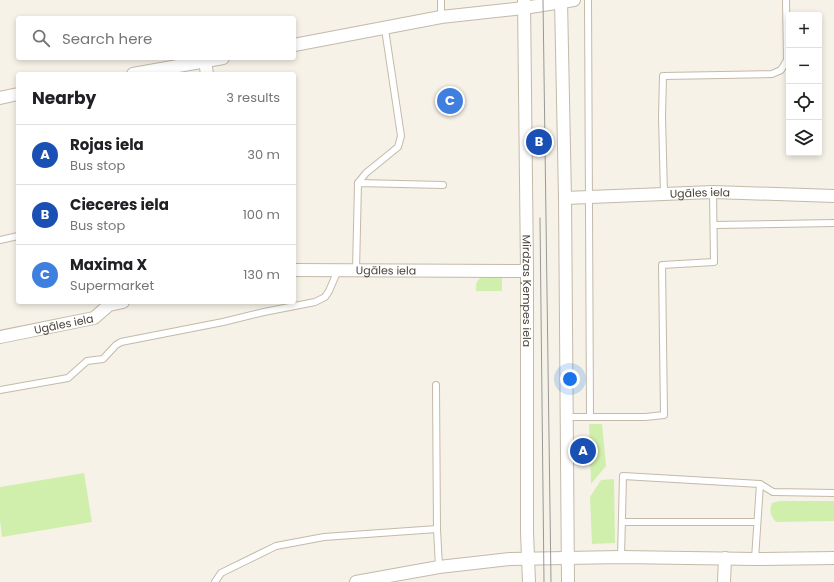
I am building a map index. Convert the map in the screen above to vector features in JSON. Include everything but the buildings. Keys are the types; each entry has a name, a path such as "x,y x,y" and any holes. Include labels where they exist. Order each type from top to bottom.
{"street":[{"path":"296,45 385,29 441,17 524,4 574,0"},
{"path":"561,1 565,198 568,582"},
{"name":"Mirdzas Ķempes iela","path":"524,4 529,582"},
{"path":"144,72 211,60"},
{"path":"205,61 207,72"},
{"path":"0,98 16,94"},
{"name":"Ugāles iela","path":"565,198 713,192 834,196"},
{"name":"Ugāles iela","path":"296,270 527,270"},
{"name":"Ugāles iela","path":"0,337 94,318 109,305 114,304"},
{"path":"356,582 438,567 510,559 622,557 755,559 834,558"},
{"path":"724,582 725,558"}],"lane":[{"path":"441,0 441,17"},
{"path":"588,0 590,417"},
{"path":"664,194 662,117 663,76 772,74 781,70 788,60 786,0"},
{"path":"356,270 358,183 366,172 398,147 401,136 385,29"},
{"path":"358,183 443,185"},
{"path":"566,417 645,417 664,415 662,265 714,262 713,192"},
{"path":"714,225 834,223"},
{"path":"0,240 16,236"},
{"path":"0,390 68,378 87,361 103,359 116,345 121,342 316,302 325,297 338,270"},
{"path":"436,385 438,567"},
{"path":"622,557 623,476 760,484 773,492 834,493"},
{"path":"755,559 760,484"},
{"path":"622,522 757,522"},
{"path":"215,582 221,573 276,546 324,537 437,529"}],"green space":[{"path":"484,277 502,277 502,291 476,291 477,282 479,279"},
{"path":"589,424 602,424 606,466 591,484"},
{"path":"84,473 92,522 2,537 0,521 0,487"},
{"path":"614,479 615,543 592,544 590,497 601,480"},
{"path":"780,501 834,501 834,521 776,522 771,515 771,508 772,503"}],"tram line":[{"path":"543,0 551,582"},
{"path":"540,218 544,582"}],"place":[{"name":"Maxima X","path":"450,101"},
{"name":"Cieceres iela","path":"539,142"},
{"name":"Rojas iela","path":"583,451"}]}
